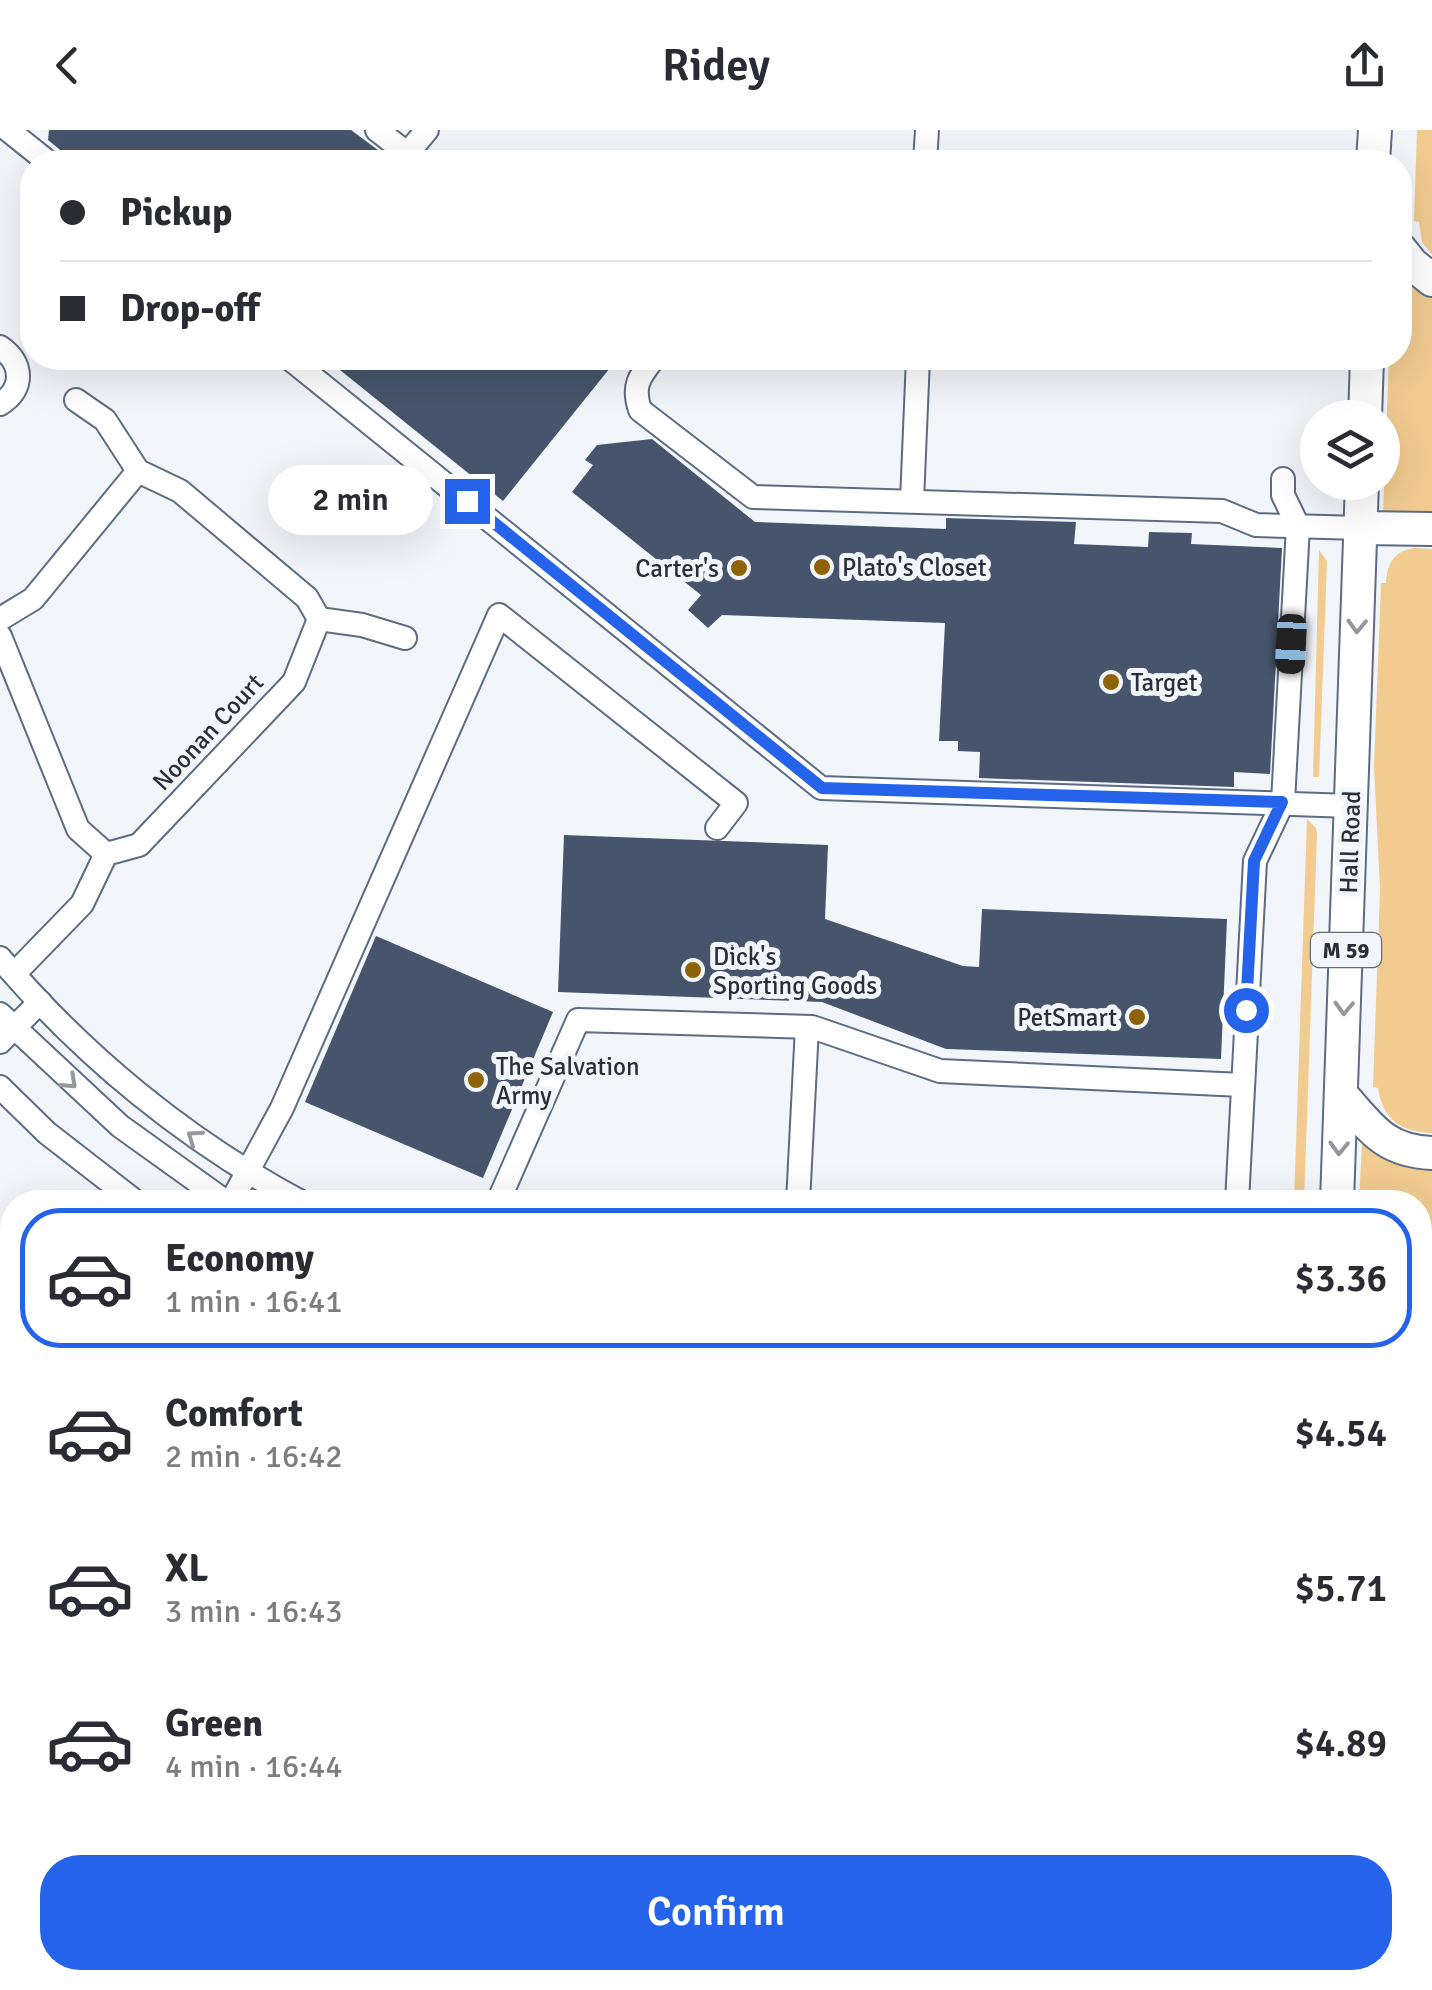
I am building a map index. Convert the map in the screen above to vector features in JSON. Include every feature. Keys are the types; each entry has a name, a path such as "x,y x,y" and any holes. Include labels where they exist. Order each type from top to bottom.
{"highway":[{"path":"1412,264 1432,280"},
{"path":"1365,400 1366,370"},
{"name":"Hall Road","path":"1338,1190 1362,500"},
{"path":"1361,528 1432,529"},
{"path":"1342,1094 1389,1144 1432,1153"}],"street":[{"path":"8,130 33,150"},
{"path":"377,130 402,150"},
{"path":"0,347 11,354 20,377 17,388 0,404"},
{"path":"305,370 822,788 1351,806"},
{"path":"645,370 637,380 635,394 640,410 753,496 1222,511 1256,525 1361,528"},
{"path":"912,501 917,370"},
{"path":"76,400 105,420 138,471 180,491 307,598 320,619 362,624 405,638"},
{"path":"0,619 33,599 138,471"},
{"path":"1238,1190 1254,861 1282,802 1298,526 1283,495 1284,478"},
{"path":"236,1190 298,1073 499,615 736,804 717,828"},
{"name":"Noonan Court","path":"106,854 139,845 294,682 320,619"},
{"path":"0,636 78,829 106,854 82,904 7,966 149,1103 280,1190"},
{"path":"40,1002 5,1029 190,1190"},
{"path":"503,1190 578,1020 807,1027 940,1071 1242,1084"},
{"path":"799,1190 807,1027"},
{"path":"0,1087 46,1133 120,1190"}],"shaded area":[{"path":"1417,130 1432,130 1432,255 1422,242 1419,222 1414,221"},
{"path":"1412,280 1432,296 1432,514 1383,511 1383,500 1400,500 1400,400 1387,400 1389,370 1412,370"},
{"path":"1414,548 1432,549 1432,1133 1411,1130 1395,1122 1384,1108 1378,1088 1373,1087 1380,889 1374,767 1381,583 1386,583 1390,564 1397,555"},
{"path":"1319,550 1327,561 1319,777 1313,777"},
{"path":"1307,819 1317,834 1304,1190 1294,1190"},
{"path":"1362,1143 1399,1164 1432,1167 1432,1190 1360,1190"}],"building":[{"path":"49,130 351,130 378,150 60,150 48,140"},
{"path":"340,370 608,370 503,501"},
{"name":"Target","path":"652,439 755,522 946,529 946,518 1076,522 1074,544 1148,547 1149,532 1192,533 1191,544 1282,548 1270,774 1234,772 1234,787 979,778 980,752 958,751 958,741 939,741 945,623 722,615 708,628 688,610 701,595 572,492 593,465 585,460 597,445"},
{"path":"564,835 828,845 825,919 963,966 979,967 982,909 1227,919 1221,1059 946,1049 822,1002 558,992"},
{"path":"376,936 553,1012 483,1178 305,1102"}],"place":[{"name":"Plato's Closet","path":"822,567"},
{"name":"Carter's","path":"739,568"},
{"name":"Target","path":"1111,682"},
{"name":"Dick's Sporting Goods","path":"693,970"},
{"name":"PetSmart","path":"1137,1017"},
{"name":"The Salvation Army","path":"476,1080"}],"route":[{"path":"467,501 822,788 1282,802 1254,861 1246,1010"}]}
